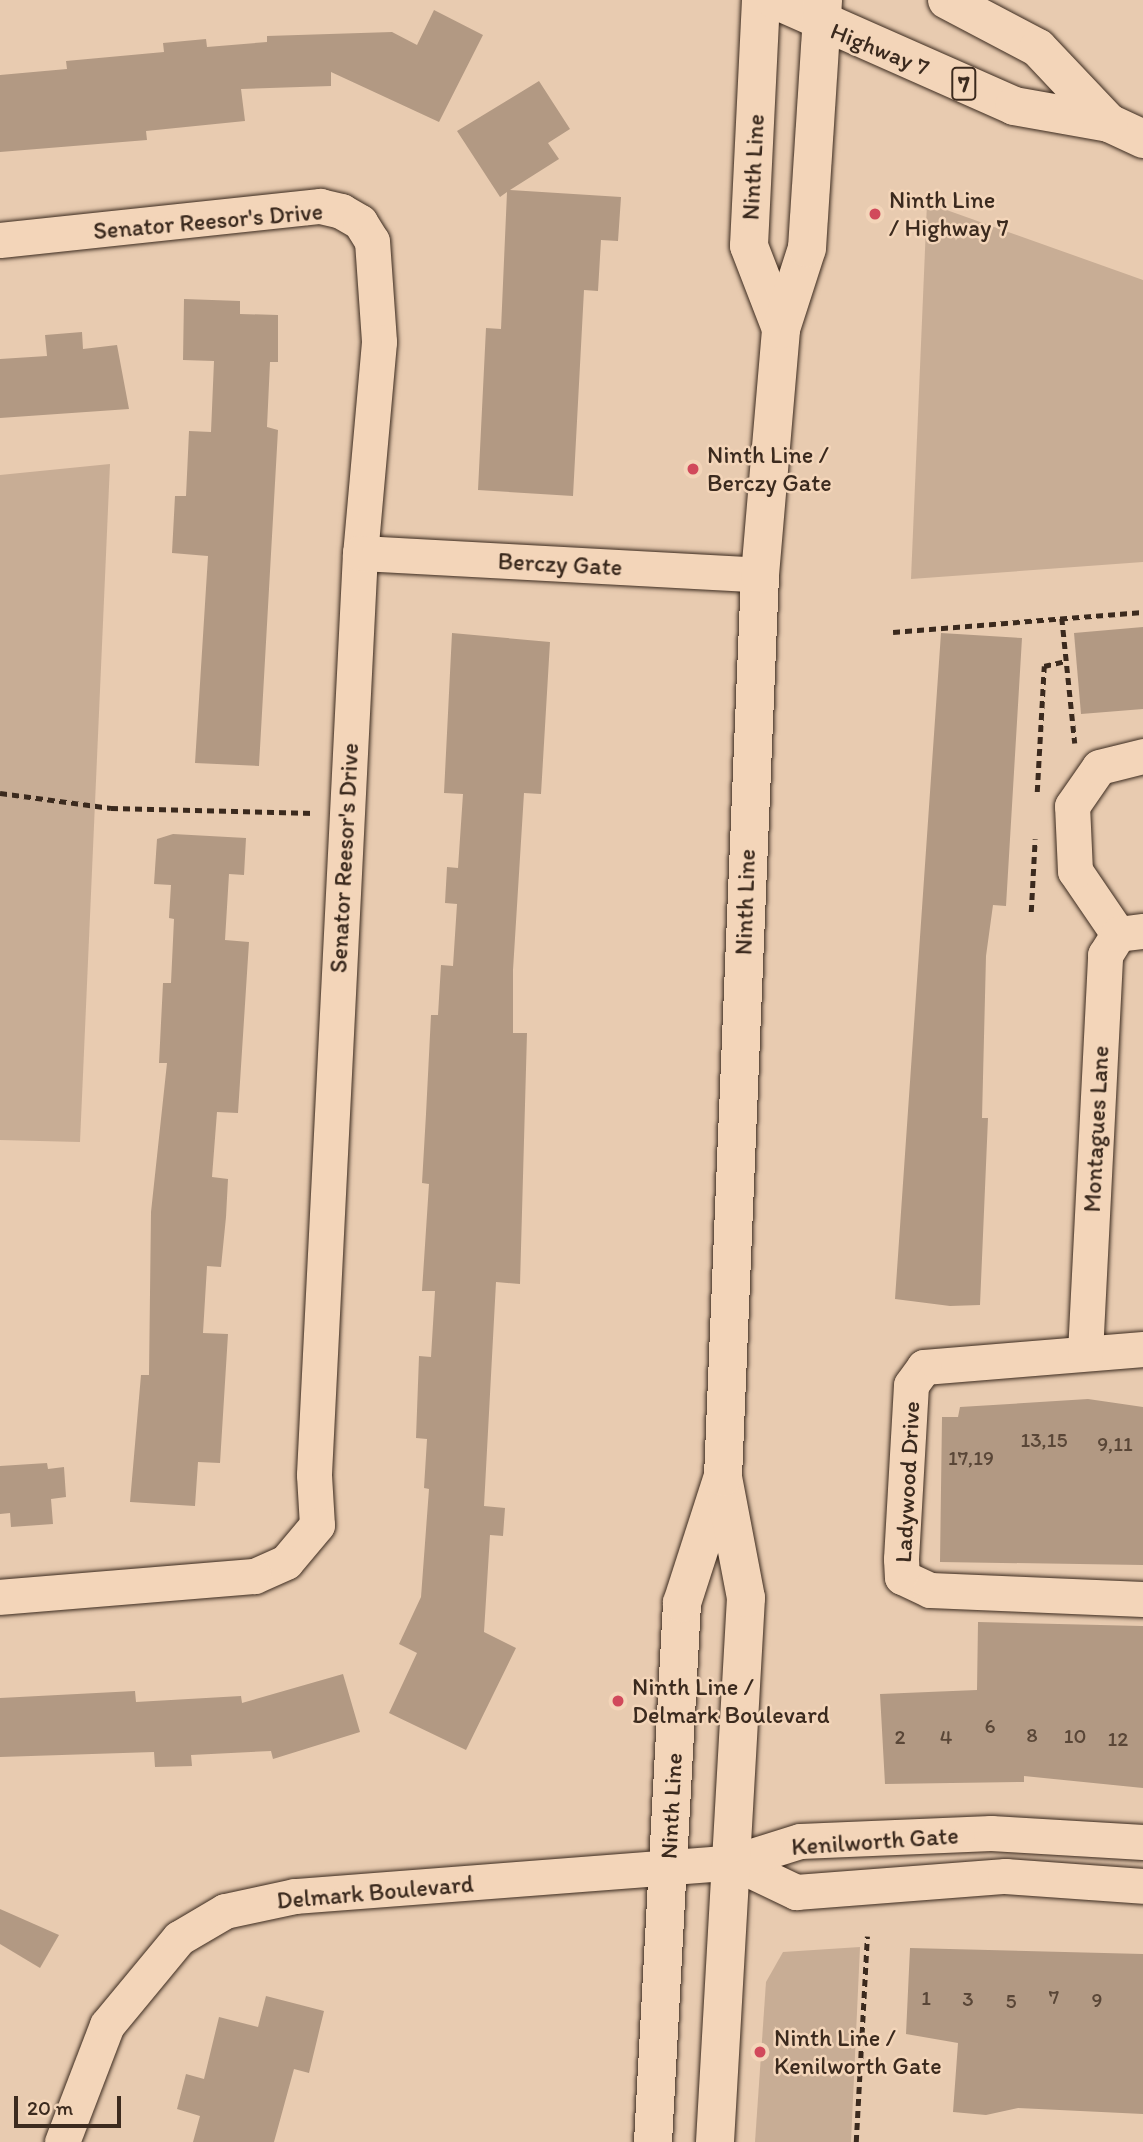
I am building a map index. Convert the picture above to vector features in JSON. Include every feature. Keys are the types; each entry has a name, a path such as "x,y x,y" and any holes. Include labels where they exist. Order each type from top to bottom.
{"main road":[{"name":"Ninth Line","path":"761,0 749,246 781,329"},
{"name":"Highway 7","path":"775,0 823,13 1014,106 1126,131"},
{"name":"Highway 7","path":"947,0 1038,48 1126,131"},
{"name":"Ninth Line","path":"715,2142 746,1598 723,1477 760,575 781,329 807,247 823,13"},
{"name":"Ninth Line","path":"653,2142 682,1603 723,1477"}],"street":[{"name":"Senator Reesor's Drive","path":"0,240 320,206 360,222 377,264 379,342 359,553 315,1448 317,1525 286,1562 254,1576 0,1597"},
{"name":"Berczy Gate","path":"359,553 760,575"},
{"path":"1130,933 1075,871 1072,806 1099,767 1143,756"},
{"name":"Montagues Lane","path":"1085,1353 1105,955 1130,933"},
{"name":"Ladywood Drive","path":"1143,1349 924,1367 911,1385 902,1577 930,1590 1143,1599"},
{"name":"Kenilworth Gate","path":"733,1862 800,1840 991,1833 1143,1842"},
{"name":"Kenilworth Gate","path":"733,1862 796,1892 970,1876 1143,1886"},
{"name":"Delmark Boulevard","path":"62,2142 107,2025 179,1938 225,1911 295,1896 733,1862"}],"path":[{"path":"893,632 1143,612"},
{"path":"1062,618 1076,754"},
{"path":"1037,797 1044,666 1066,661"},
{"path":"0,793 111,808 346,813"},
{"path":"1031,912 1036,823"},
{"path":"856,2142 867,1936"}],"shaded area":[{"path":"927,203 1143,280 1143,562 911,579"},
{"path":"110,464 80,1142 0,1140 0,475"},
{"path":"860,1947 851,2142 755,2142 766,1982 783,1952"}],"building":[{"path":"434,10 483,35 439,122 331,72 331,86 241,89 245,121 146,131 147,140 0,152 0,75 67,69 66,61 164,52 163,43 206,39 207,47 267,42 267,36 392,32 417,45"},
{"path":"539,81 570,129 548,143 559,159 510,190 621,197 618,241 601,240 598,291 584,290 573,496 478,490 486,328 501,329 507,192 500,197 457,131"},
{"path":"184,299 240,301 240,314 278,315 278,362 270,362 267,427 278,430 259,766 195,763 208,556 172,553 175,496 186,496 189,431 211,432 214,361 183,360"},
{"path":"82,332 83,349 117,345 129,409 0,418 0,359 47,356 45,335"},
{"path":"1143,627 1143,709 1081,714 1074,633"},
{"path":"452,633 550,642 541,794 524,793 513,970 513,1033 527,1033 520,1284 496,1282 484,1506 505,1508 503,1536 490,1535 484,1632 516,1648 466,1750 389,1713 417,1653 399,1644 421,1597 429,1489 424,1488 427,1439 416,1438 419,1356 431,1357 435,1291 422,1291 429,1184 422,1183 431,1015 438,1015 441,965 453,966 457,904 445,903 447,867 458,868 463,794 444,793"},
{"path":"941,633 1022,638 1006,906 993,905 986,956 982,1118 988,1118 980,1305 950,1306 895,1299"},
{"path":"173,834 246,838 244,875 229,874 225,940 249,942 238,1113 217,1112 212,1177 228,1179 226,1217 221,1267 207,1266 203,1333 228,1334 220,1463 198,1462 195,1506 130,1502 141,1375 149,1375 151,1212 167,1063 159,1063 163,983 171,983 174,919 169,918 171,885 154,884 157,839"},
{"path":"1088,1399 1143,1407 1143,1565 940,1562 942,1417 958,1417 960,1407"},
{"path":"47,1463 48,1469 64,1467 66,1497 51,1499 53,1524 11,1527 10,1513 0,1514 0,1466"},
{"path":"978,1622 1143,1626 1143,1788 1024,1776 1024,1782 885,1784 880,1694 977,1690"},
{"path":"343,1674 360,1732 273,1759 271,1751 191,1755 192,1766 155,1767 154,1752 0,1757 0,1698 135,1691 136,1702 241,1696 242,1703"},
{"path":"0,1909 59,1935 40,1968 0,1944"},
{"path":"910,1948 1143,1954 1143,2114 1018,2108 986,2115 953,2112 958,2043 906,2034"},
{"path":"266,1996 324,2011 309,2073 294,2069 274,2142 193,2142 200,2116 177,2109 186,2074 204,2079 219,2017 258,2027"}],"place":[{"name":"Ninth Line / Highway 7","path":"875,214"},
{"name":"Ninth Line / Berczy Gate","path":"693,469"},
{"name":"Ninth Line / Delmark Boulevard","path":"618,1701"},
{"name":"Ninth Line / Kenilworth Gate","path":"760,2052"}]}
